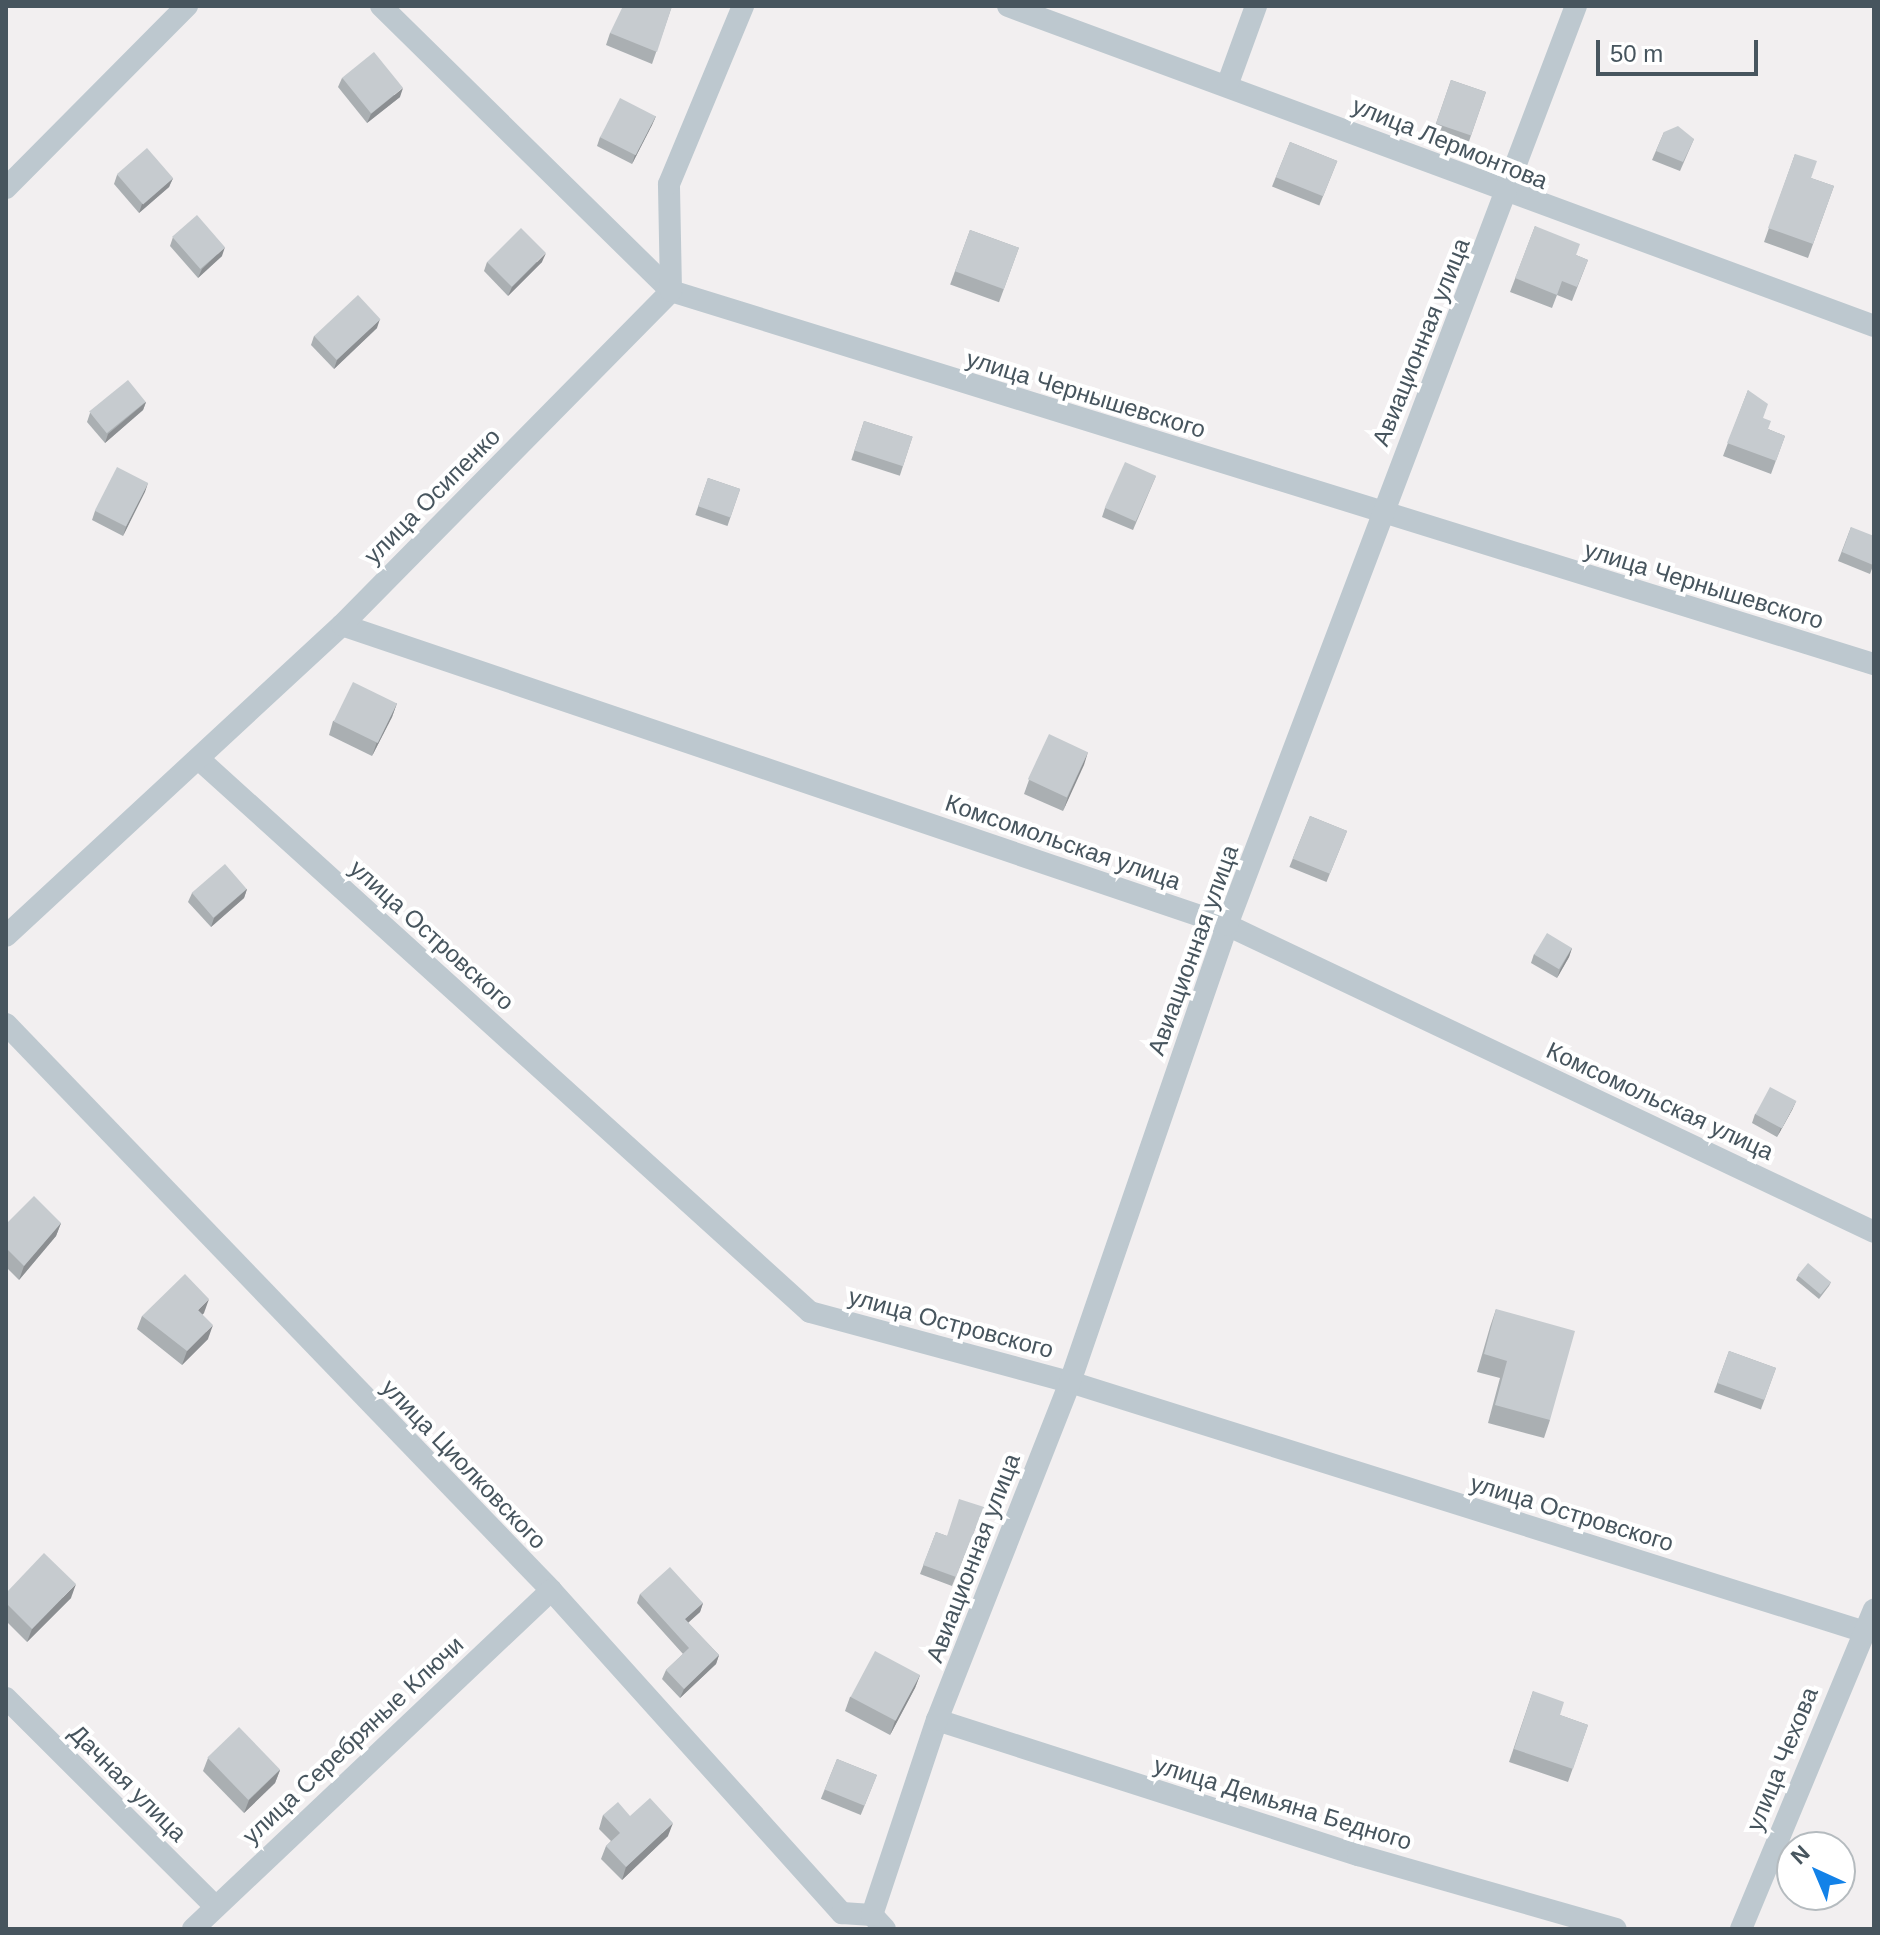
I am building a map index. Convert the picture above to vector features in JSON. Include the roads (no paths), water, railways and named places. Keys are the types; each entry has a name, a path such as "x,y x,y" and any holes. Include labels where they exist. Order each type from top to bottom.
{"street":[{"path":"6,188 187,6"},
{"name":"улица Чернышевского","path":"381,6 671,291 1382,514 1874,664"},
{"path":"671,291 669,184 743,6"},
{"name":"улица Лермонтова","path":"1008,6 1228,83 1507,196 1874,326"},
{"path":"1228,83 1256,6"},
{"name":"Авиационная улица","path":"878,1922 937,1720 1070,1382 1227,925 1382,514 1507,196 1576,6"},
{"name":"улица Осипенко","path":"6,936 201,761 342,625 671,291"},
{"name":"Комсомольская улица","path":"342,625 1227,925 1874,1232"},
{"name":"улица Островского","path":"201,761 810,1312 1070,1382 1862,1631"},
{"name":"улица Циолковского","path":"6,1024 551,1590 842,1913"},
{"name":"улица Серебряные Ключи","path":"193,1929 214,1905 551,1590"},
{"name":"улица Чехова","path":"1741,1929 1862,1631 1874,1610"},
{"name":"Дачная улица","path":"6,1698 214,1905"},
{"name":"улица Демьяна Бедного","path":"937,1720 1358,1855 1616,1929"},
{"path":"826,1929 842,1913 878,1922"}]}
